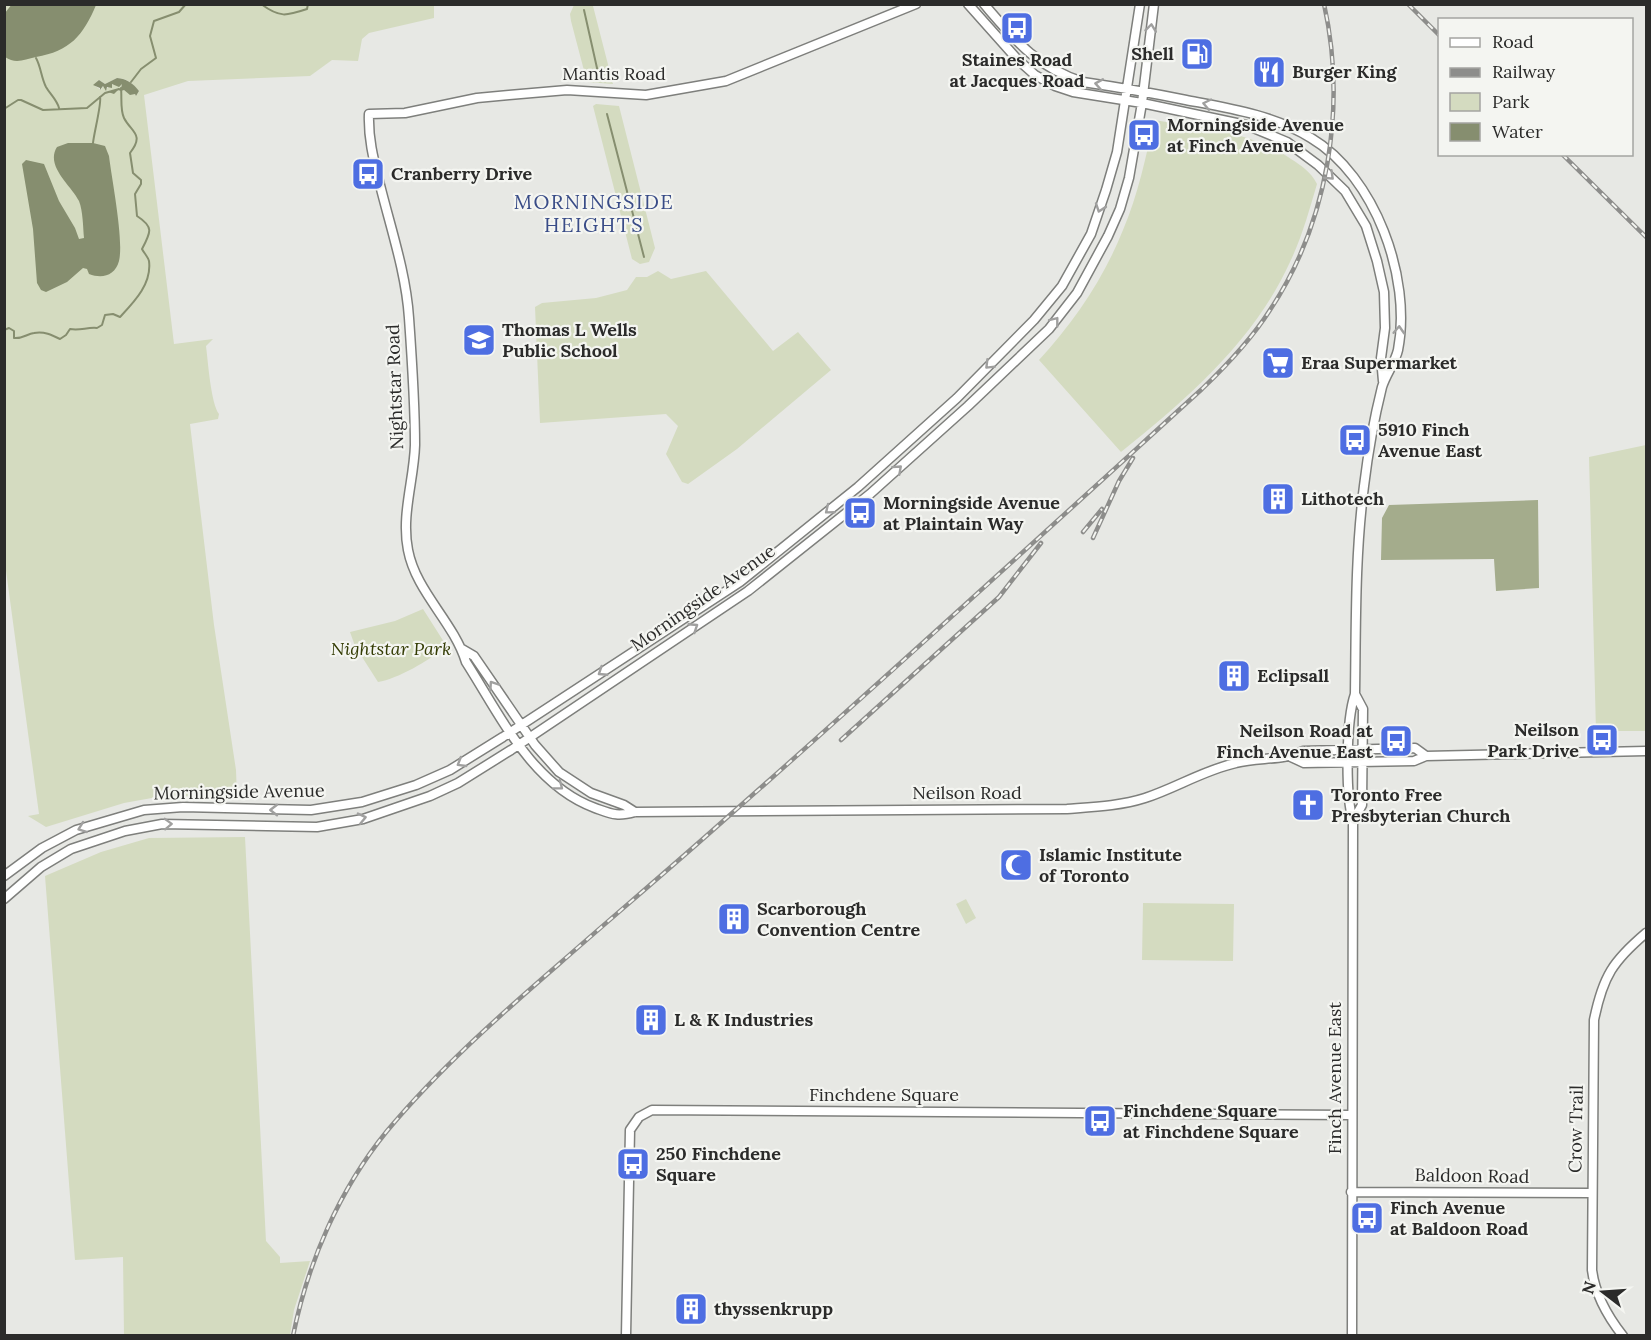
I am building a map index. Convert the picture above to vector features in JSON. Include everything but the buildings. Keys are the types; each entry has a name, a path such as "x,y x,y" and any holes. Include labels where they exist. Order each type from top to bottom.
{"main road":[{"name":"Mantis Road","path":"369,114 405,113 477,98 567,90 646,94 693,88 726,81 916,4"},
{"name":"Finch Avenue East","path":"968,4 1017,59 1035,75 1055,86 1073,92 1142,103 1246,125 1287,142 1318,165 1345,191 1366,226 1384,292 1385,328 1381,358 1383,385"},
{"name":"Finch Avenue East","path":"984,4 1027,51 1041,63 1060,74 1083,82 1255,114 1311,138 1337,157 1361,186 1384,229 1399,293 1400,332 1398,351 1383,385 1366,471 1356,555 1355,694 1351,707 1349,749 1348,805 1353,821 1352,1335"},
{"name":"Morningside Avenue","path":"4,876 42,848 76,830 144,810 183,807 311,810 362,802 416,785 450,770 510,733 740,582 858,487 957,398 1034,320 1062,286 1091,234 1117,152 1140,4"},
{"name":"Morningside Avenue","path":"4,900 41,867 71,849 125,831 162,824 317,827 363,819 404,806 458,783 748,591 870,494 968,406 1049,329 1077,293 1120,209 1129,178 1142,103 1154,4"},
{"name":"Nightstar Road","path":"369,114 370,142 406,290 409,317 415,445 406,527 407,549 414,572 422,587 462,649 466,662 519,744"},
{"path":"1062,286 1077,293"},
{"path":"639,648 645,658"},
{"name":"Nightstar Road","path":"462,649 474,656 530,737"},
{"name":"Finch Avenue East","path":"1353,821 1362,805 1363,709 1355,694"},
{"name":"Neilson Road","path":"530,737 559,772 591,793 624,805 635,812"},
{"name":"Neilson Road","path":"519,744 557,786 586,804 619,816 635,812 1103,807 1144,798 1234,763 1291,757 1303,751 1414,748 1425,756"},
{"name":"Neilson Road","path":"1291,757 1304,763 1414,761 1425,756 1647,751"},
{"name":"Crow Trail","path":"1623,1335 1612,1321 1593,1278 1594,1020 1603,983 1615,963 1647,933"},
{"name":"Finchdene Square","path":"626,1335 630,1130 639,1117 652,1110 1352,1115"},
{"name":"Baldoon Road","path":"1352,1192 1592,1193"}],"green space":[{"path":"4,5 434,5 434,18 369,33 362,39 358,61 332,60 310,76 188,81 144,95 174,344 213,339 206,346 218,419 190,424 214,625 236,770 237,797 163,796 124,803 46,827 28,816 39,814 4,556","holes":["117,78 130,82 139,91 136,96 124,90 109,91 121,88 122,84 113,84 106,89 103,86 101,90 94,85 99,80 105,84"]},
{"path":"574,5 593,6 613,84 587,82 571,21 570,14"},
{"path":"596,104 619,106 655,248 649,262 640,264 632,259 593,106"},
{"path":"1154,120 1208,128 1259,142 1299,164 1317,184 1294,253 1258,318 1217,367 1121,452 1039,360 1087,299 1107,265 1137,190"},
{"path":"658,271 671,279 706,271 773,351 798,332 831,370 737,449 688,484 682,482 666,454 678,426 666,414 540,423 535,307 542,303 596,298 627,290 636,277 647,277"},
{"path":"1646,445 1646,731 1596,731 1589,457"},
{"name":"Nightstar Park","path":"423,609 444,642 445,648 404,673 378,682 355,646 350,632 395,621"},
{"path":"245,837 266,1241 280,1257 280,1263 310,1261 294,1310 290,1335 124,1335 123,1257 75,1260 45,876 101,852 149,838"},
{"path":"966,899 976,918 966,924 956,904"},
{"path":"1143,903 1234,904 1233,961 1142,960"}],"shaded area":[{"path":"1538,500 1539,588 1496,591 1494,559 1381,560 1382,518 1389,505"}],"water":[{"path":"12,4 96,5 86,25 66,46 48,54 16,61 5,57 5,13"},
{"path":"117,78 127,80 134,86 139,91 136,96 124,90 118,90 114,94 108,92 121,88 122,84 119,87 112,84 112,88 107,87 106,91 103,86 100,90 93,85 99,80 105,84"},
{"path":"68,143 93,143 105,146 109,156 117,210 120,239 119,261 114,270 107,275 89,274 87,269 83,268 67,282 46,292 41,290 37,283 33,229 22,164 26,160 44,164 59,201 79,239 84,238 79,201 60,175 54,161 57,147"}],"waterway":[{"path":"131,82 141,69 156,58 150,36 154,21 179,12 186,4"},
{"path":"261,4 278,14 307,9 308,4"},
{"path":"584,10 599,77"},
{"path":"36,58 46,87 59,108"},
{"path":"4,330 9,328 14,331 14,338 41,333 60,339 70,329 97,328 102,325 105,315 113,314 120,317 145,285 149,261 142,249 149,230 146,223 137,216 135,194 141,180 133,173 130,153 137,137 123,115 121,88"},
{"path":"4,109 18,100 43,110 87,108 105,93 119,89"},
{"path":"93,143 100,97"},
{"path":"607,114 644,257"}],"railway":[{"path":"293,1336 307,1281 340,1202 387,1131 427,1086 514,1003 688,852 967,603 1202,389 1255,332 1290,276 1319,202 1332,123 1331,43 1324,4"},
{"path":"1408,4 1438,34"},
{"path":"1564,156 1646,237"},
{"path":"1093,538 1119,481 1133,458"},
{"path":"1083,532 1102,509"},
{"path":"841,740 999,597 1041,543"}],"place":[{"name":"Staines Road at Jacques Road","path":"1017,28"},
{"name":"Shell","path":"1197,54"},
{"name":"Burger King","path":"1269,72"},
{"name":"Morningside Avenue at Finch Avenue","path":"1144,135"},
{"name":"Cranberry Drive","path":"368,174"},
{"name":"Thomas L Wells Public School","path":"479,340"},
{"name":"Eraa Supermarket","path":"1278,363"},
{"name":"5910 Finch Avenue East","path":"1355,440"},
{"name":"Lithotech","path":"1278,499"},
{"name":"Morningside Avenue at Plaintain Way","path":"860,513"},
{"name":"Eclipsall","path":"1234,676"},
{"name":"Neilson Park Drive","path":"1602,740"},
{"name":"Neilson Road at Finch Avenue East","path":"1396,741"},
{"name":"Toronto Free Presbyterian Church","path":"1308,805"},
{"name":"Islamic Institute of Toronto","path":"1016,865"},
{"name":"Scarborough Convention Centre","path":"734,919"},
{"name":"L & K Industries","path":"651,1020"},
{"name":"Finchdene Square at Finchdene Square","path":"1100,1121"},
{"name":"250 Finchdene Square","path":"633,1164"},
{"name":"Finch Avenue at Baldoon Road","path":"1367,1218"},
{"name":"thyssenkrupp","path":"691,1309"}],"district":[{"name":"MORNINGSIDE HEIGHTS","path":"594,214"}]}
